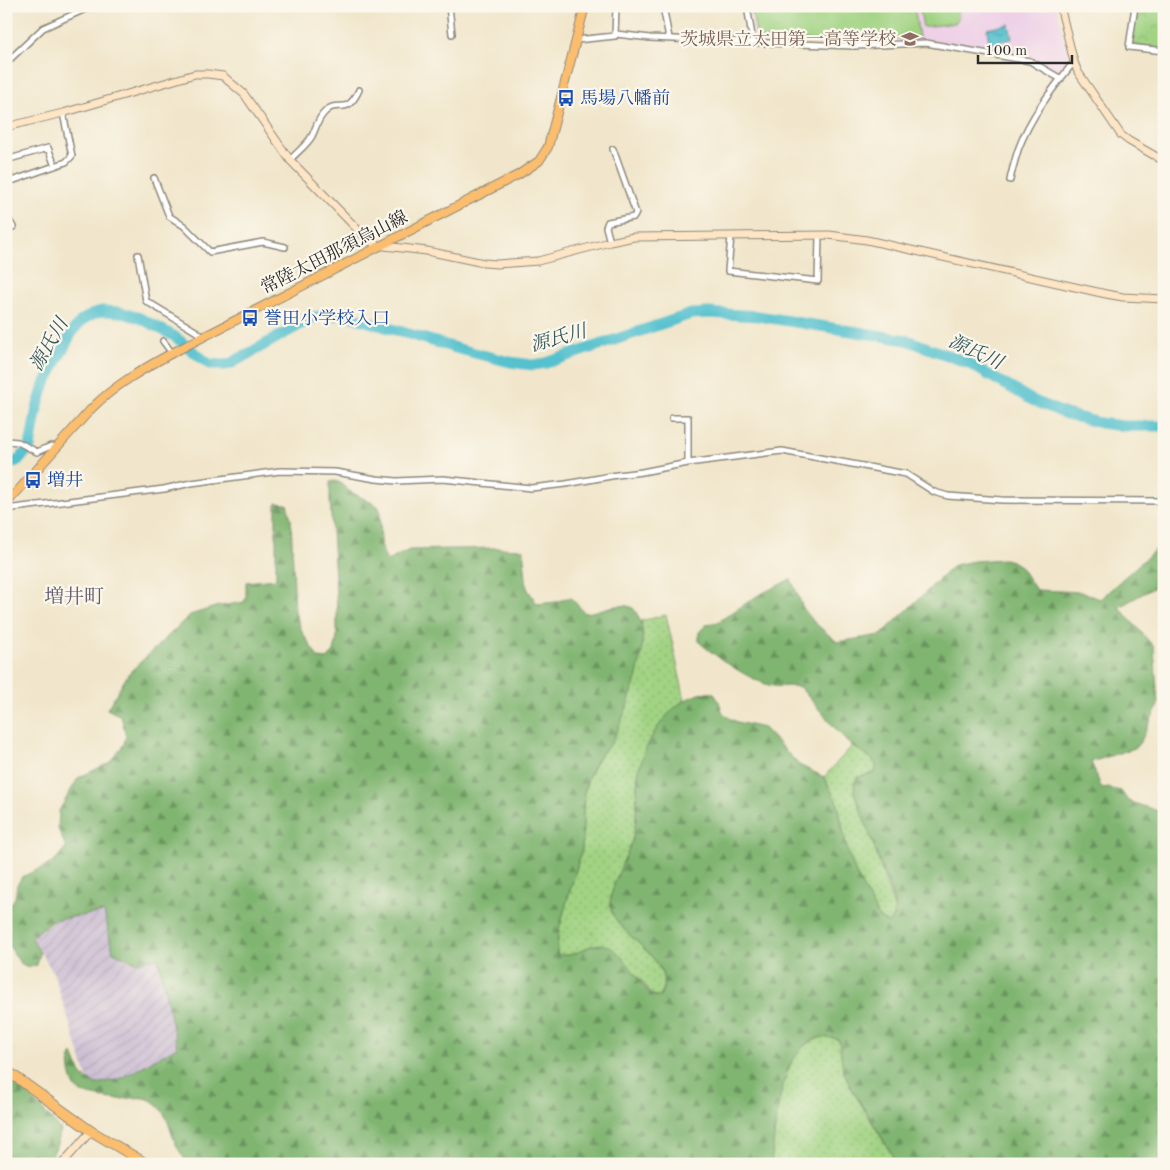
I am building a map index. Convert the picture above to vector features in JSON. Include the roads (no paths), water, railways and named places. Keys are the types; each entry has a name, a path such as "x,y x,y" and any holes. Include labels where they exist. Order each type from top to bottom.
{"highway":[{"path":"6,1070 91,1132 147,1164"}],"main road":[{"name":"常陸太田那須烏山線","path":"6,504 103,397 132,376 176,351 518,175 542,158 548,147 585,6"}],"street":[{"path":"6,63 42,28 92,6"},
{"path":"449,6 452,34"},
{"path":"616,6 616,34"},
{"path":"663,6 669,38"},
{"path":"747,6 753,42"},
{"path":"1060,6 1078,72 1121,135 1164,161"},
{"path":"1135,6 1129,47 1164,51"},
{"path":"576,40 612,38 616,34 855,46 926,43 1030,61 1061,79"},
{"path":"1010,180 1018,150 1034,117 1074,62"},
{"path":"6,127 114,99 195,74 223,76 244,94 290,160 369,241 380,245 427,251 484,263 511,264 538,261 634,237 819,235 867,240 1106,294 1164,300"},
{"path":"290,160 311,138 325,111 330,108 350,105 354,102 359,90"},
{"path":"6,164 8,182 66,162 72,156 63,113"},
{"path":"6,160 48,148 55,166"},
{"path":"610,242 606,227 608,222 634,217 636,213 613,149"},
{"path":"154,178 169,216 184,226 210,252 263,242 285,247"},
{"path":"6,215 13,227"},
{"path":"731,236 728,271 818,281 819,235"},
{"path":"138,255 146,301 197,332 201,338"},
{"path":"162,341 176,351"},
{"path":"672,418 688,418 688,463"},
{"path":"6,441 18,442 37,452 57,446"},
{"path":"6,509 280,472 335,472 396,481 444,479 531,488 642,472 688,463 782,451 906,474 934,492 948,496 1002,500 1164,501"},
{"path":"62,1164 91,1132"}],"water":[{"path":"1009,24 1012,39 989,43 987,29"}],"waterway":[{"name":"源氏川","path":"6,467 20,459 30,447 37,408 44,386 72,332 82,320 101,311 120,312 140,318 174,336 209,364 224,365 230,364 314,317 328,315 349,316 459,349 510,362 533,365 546,363 691,314 708,313 758,316 907,340 968,363 1032,400 1066,414 1100,423 1123,426 1164,426"}],"place":[{"name":"茨城県立太田第一高等学校","path":"910,39"},
{"name":"馬場八幡前","path":"566,98"},
{"name":"誉田小学校入口","path":"250,318"},
{"name":"増井","path":"33,480"}],"district":[{"name":"増井町","path":"74,596"}]}
